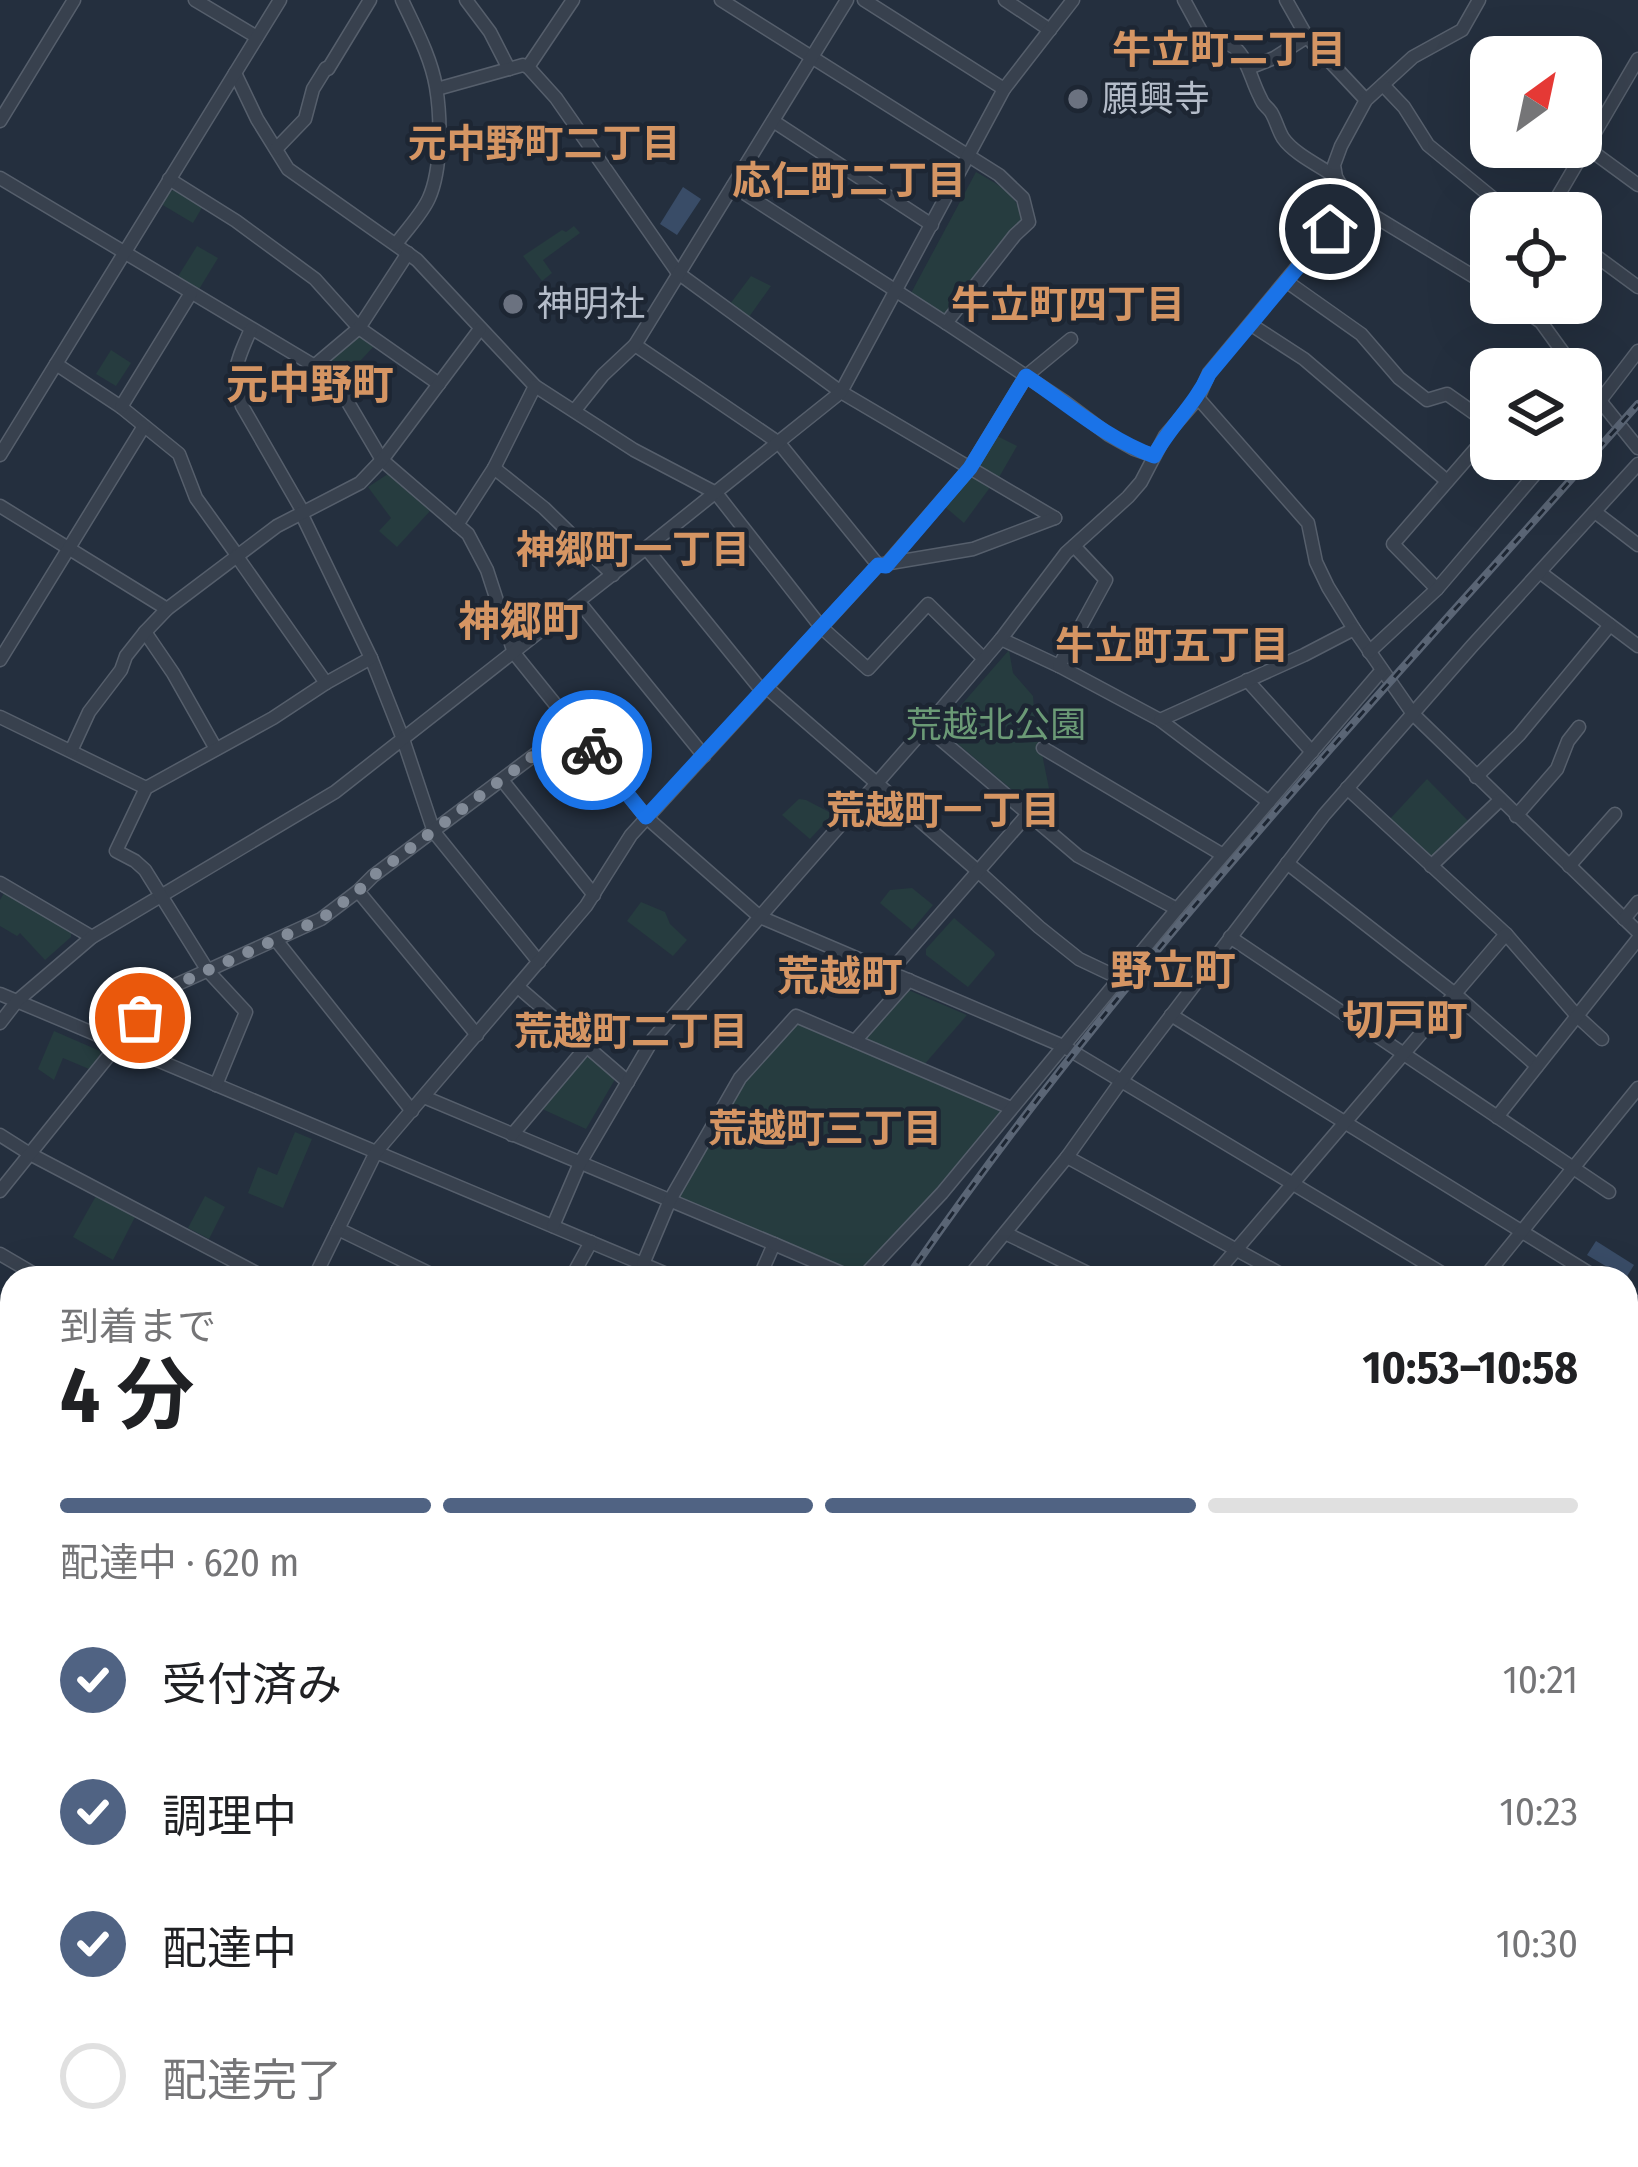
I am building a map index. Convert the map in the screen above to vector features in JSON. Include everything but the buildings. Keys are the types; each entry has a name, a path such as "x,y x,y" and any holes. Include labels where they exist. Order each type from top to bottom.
{"street":[{"path":"0,121 74,0"},
{"path":"0,455 280,0"},
{"path":"276,149 304,119 313,89 370,0"},
{"path":"314,366 359,328 429,199 440,137 437,89 428,56 402,0"},
{"path":"466,0 509,69"},
{"path":"528,67 573,0"},
{"path":"722,0 1000,176 1023,198 1029,222 946,323"},
{"path":"575,410 635,345 847,0"},
{"path":"864,0 1004,89"},
{"path":"1005,0 1051,30"},
{"path":"0,1023 17,1001 92,937 335,792 841,392 1004,89 1073,0"},
{"path":"1184,0 1208,44 1234,46 1284,140 1336,177"},
{"path":"1286,0 1307,37 1366,100"},
{"path":"1470,274 1351,202 1334,165 1366,100 1414,57 1462,30 1479,0"},
{"path":"197,1 257,38"},
{"path":"1249,68 1307,37"},
{"path":"1602,121 1632,82 1638,59"},
{"path":"437,89 528,67 556,98 678,273 841,392 1055,518 973,549 882,565"},
{"path":"235,74 288,169 402,248 536,386 634,450 716,493 821,627 868,669 928,604 984,658"},
{"path":"1383,85 1405,107 1428,146 1485,192"},
{"path":"772,122 932,225"},
{"path":"1602,158 1638,185"},
{"path":"0,178 333,377 382,460 468,534 487,570 514,653 646,817 760,917 1063,1046 1430,1266"},
{"path":"170,179 315,279 359,328 439,384"},
{"path":"733,186 1109,435 1154,456"},
{"path":"553,1226 580,1163 653,1040 1001,639 1074,546 1141,482 1165,436 1198,398 1209,374 1351,202"},
{"path":"1602,260 1638,287"},
{"path":"1286,281 1361,334 1399,378 1427,400 1447,394 1470,412"},
{"path":"121,407 191,293"},
{"path":"1250,324 1304,358 1447,481"},
{"path":"251,329 235,365 242,406 302,513 371,658 434,832 539,962"},
{"path":"71,751 89,712 145,632 167,609 236,555 360,483 480,329"},
{"path":"320,1266 376,1152 594,895 631,835 970,468 1026,376 1071,339"},
{"path":"635,345 779,443 882,565"},
{"path":"1602,398 1638,351"},
{"path":"56,364 121,407 179,454 196,498 326,683"},
{"path":"458,525 536,386"},
{"path":"1198,398 1308,523 1316,562 1354,629 1413,714 1638,936 1497,1117"},
{"path":"1602,406 1638,448"},
{"path":"0,660 144,426"},
{"path":"1437,589 1393,544 1470,453"},
{"path":"978,1266 1347,788 1638,464"},
{"path":"494,468 544,508 613,575"},
{"path":"1369,652 1437,589 1530,480"},
{"path":"0,506 167,609"},
{"path":"1595,512 1638,544"},
{"path":"1059,666 1106,580 1074,546"},
{"path":"646,548 764,689 1039,928 1079,959 1118,978"},
{"path":"1541,573 1638,646"},
{"path":"579,602 704,756"},
{"path":"1476,777 1519,735 1610,625"},
{"path":"1160,720 1354,629"},
{"path":"145,632 216,749"},
{"path":"1001,639 1160,720 1268,802"},
{"path":"216,1084 246,1012 208,971 145,870 116,851 146,788 371,658"},
{"path":"873,1266 942,1193 1118,978 1382,670"},
{"path":"1247,680 1312,752"},
{"path":"0,717 146,788"},
{"path":"0,1191 160,992 321,919 573,726"},
{"path":"926,727 1078,856 1177,909"},
{"path":"1516,816 1557,769 1568,741 1580,727"},
{"path":"1043,748 1223,855"},
{"path":"502,780 594,895"},
{"path":"1347,788 1506,934 1602,1039"},
{"path":"1431,866 1500,800"},
{"path":"890,972 1028,814"},
{"path":"1569,866 1615,814"},
{"path":"1287,862 1538,1066"},
{"path":"0,883 92,937"},
{"path":"358,891 477,1035"},
{"path":"1624,919 1638,902"},
{"path":"1222,1266 1506,934"},
{"path":"1230,937 1609,1192"},
{"path":"276,940 412,1111"},
{"path":"855,1041 909,980"},
{"path":"518,987 628,1082"},
{"path":"0,994 648,1266"},
{"path":"1171,1015 1577,1266"},
{"path":"643,1264 670,1200 740,1078 796,1016 1011,1108"},
{"path":"512,1135 587,1046"},
{"path":"1494,1266 1638,1088"},
{"path":"424,1096 825,1266"},
{"path":"0,1135 243,1266"},
{"path":"1066,1156 1266,1266"},
{"path":"338,1229 414,1266"},
{"path":"1005,1233 1073,1266"},
{"path":"578,1266 591,1242"},
{"path":"764,1266 774,1244"}],"green space":[{"path":"976,172 1013,198 1022,222 942,315 910,295"},
{"path":"177,190 203,206 193,223 161,204 169,191"},
{"path":"574,226 580,233 543,260 552,273 542,281 523,256"},
{"path":"197,246 218,258 198,291 177,278"},
{"path":"751,276 771,286 749,317 730,304"},
{"path":"361,336 375,345 361,360 339,375 327,366 327,362"},
{"path":"111,350 131,363 116,386 96,374"},
{"path":"995,435 1017,446 998,479 979,463"},
{"path":"388,474 430,511 397,547 379,531 391,518 368,487"},
{"path":"974,476 991,486 964,523 944,506"},
{"name":"荒越北公園","path":"1009,650 1013,673 1033,696 1051,798 1038,812 944,732 943,726"},
{"path":"1427,779 1470,823 1431,858 1389,820"},
{"path":"799,799 833,814 810,839 782,815"},
{"path":"912,888 933,905 912,930 880,903 890,890"},
{"path":"4,893 71,932 71,937 45,960 20,933 17,936 0,926"},
{"path":"641,902 665,912 687,940 673,956 627,921"},
{"path":"954,918 995,955 968,987 926,955 926,949"},
{"path":"906,989 967,1015 923,1066 867,1042 866,1033"},
{"path":"802,1022 1002,1110 867,1266 833,1266 679,1201 677,1196 744,1082 795,1024"},
{"path":"54,1031 100,1055 89,1069 63,1058 54,1080 38,1069"},
{"path":"584,1056 592,1056 614,1075 586,1129 540,1108"},
{"path":"295,1132 312,1139 283,1208 248,1193 258,1167 277,1175"},
{"path":"96,1196 135,1217 113,1260 73,1237"},
{"path":"205,1196 225,1207 209,1239 188,1228"}],"water":[{"path":"683,187 701,199 677,235 660,224"},
{"path":"1596,1241 1634,1265 1606,1266 1587,1255"}],"railway":[{"path":"916,1266 990,1162 1167,939 1638,404"}],"way so far":[{"path":"140,1018 160,992 321,919 573,726 592,750"}],"place":[{"name":"願興寺","path":"1078,99"},
{"name":"神明社","path":"513,304"}],"district":[{"name":"牛立町二丁目","path":"1229,50"},
{"name":"元中野町二丁目","path":"544,144"},
{"name":"応仁町二丁目","path":"849,181"},
{"name":"牛立町四丁目","path":"1068,305"},
{"name":"元中野町","path":"310,385"},
{"name":"神郷町一丁目","path":"633,550"},
{"name":"神郷町","path":"521,622"},
{"name":"牛立町五丁目","path":"1172,646"},
{"name":"荒越町一丁目","path":"943,811"},
{"name":"野立町","path":"1173,971"},
{"name":"荒越町","path":"840,977"},
{"name":"切戸町","path":"1405,1021"},
{"name":"荒越町二丁目","path":"631,1032"},
{"name":"荒越町三丁目","path":"825,1129"}],"route":[{"path":"592,750 646,817 878,565 886,566 970,468 1026,376 1109,435 1154,456 1198,398 1209,374 1330,229"}]}
